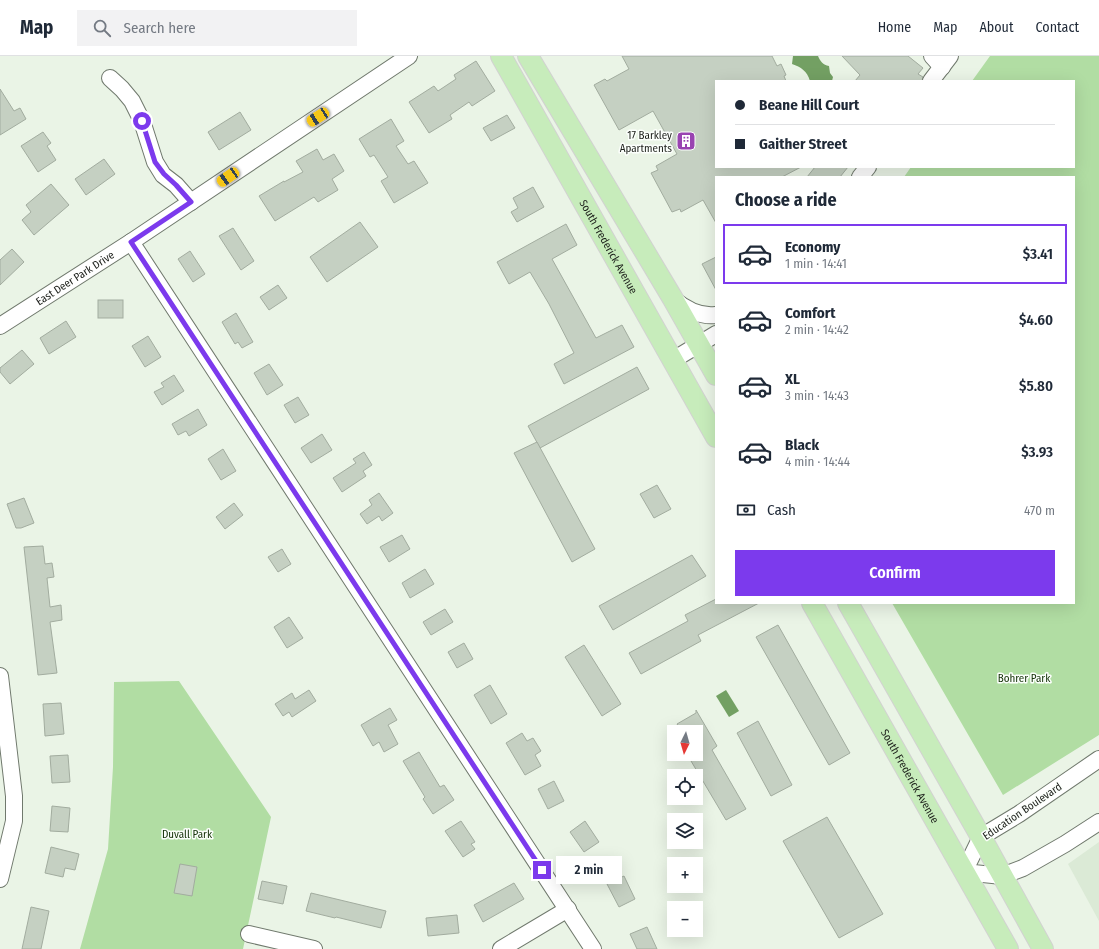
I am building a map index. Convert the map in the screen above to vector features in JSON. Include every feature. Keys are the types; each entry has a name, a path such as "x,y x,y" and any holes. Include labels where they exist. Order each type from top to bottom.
{"main road":[{"name":"South Frederick Avenue","path":"501,56 715,435"},
{"path":"528,56 674,299 715,373"},
{"name":"South Frederick Avenue","path":"813,604 1008,949"},
{"path":"849,604 1043,949"}],"street":[{"name":"East Deer Park Drive","path":"0,326 131,242 409,56"},
{"path":"931,80 941,60"},
{"path":"110,78 132,101 142,121 155,162 164,174 191,202"},
{"path":"861,176 867,168"},
{"path":"131,242 593,949"},
{"path":"674,299 679,304 696,312 715,315"},
{"path":"673,360 715,335"},
{"path":"0,676 14,796 14,822 0,879"},
{"name":"Education Boulevard","path":"964,872 981,837 1019,814 1099,759"},
{"path":"964,872 1002,876 1023,868 1099,822"},
{"path":"501,949 568,909"},
{"path":"249,934 314,949"}],"shaded area":[{"path":"793,56 818,56 825,65 829,66 830,73 833,77 832,80 810,80 803,70 792,64"},
{"path":"726,690 739,711 729,717 716,696"},
{"path":"1099,842 1099,921 1068,864"}],"green space":[{"name":"Bohrer Park","path":"990,56 1099,56 1099,735 1003,795 893,604 1075,604 1075,176 905,176 910,168 1075,168 1075,80 973,80"},
{"name":"Duvall Park","path":"179,681 271,817 243,949 80,949 108,849 113,767 114,682"}],"building":[{"path":"622,56 772,56 777,66 781,64 786,75 784,76 786,80 715,80 715,168 799,168 784,176 715,176 715,221 703,200 681,212 680,209 672,212 651,173 658,170 656,166 677,154 653,111 619,130 594,85 605,79 607,81 629,69"},
{"path":"842,56 908,56 923,68 918,74 923,77 922,80 856,80 860,75"},
{"path":"476,61 495,91 472,106 469,102 450,115 452,119 429,133 409,102 434,86 438,91 456,79 454,75"},
{"path":"0,89 14,111 20,108 26,119 0,135"},
{"path":"240,112 251,130 219,150 208,132"},
{"path":"507,115 515,128 491,141 483,128"},
{"path":"391,119 404,141 396,146 408,164 414,161 428,183 394,203 381,181 388,177 374,155 370,157 359,139"},
{"path":"43,132 51,143 47,146 56,160 38,172 21,146"},
{"path":"317,149 323,160 334,154 344,171 332,179 338,190 318,202 314,197 275,221 259,196 303,172 296,161"},
{"path":"104,159 115,174 86,195 75,179"},
{"path":"814,168 847,168 841,176 808,176"},
{"path":"51,184 69,205 34,235 22,220 31,212 26,205"},
{"path":"533,187 544,207 517,222 511,212 518,208 513,198"},
{"path":"360,222 378,247 327,282 310,257"},
{"path":"566,224 577,245 552,259 596,338 622,325 634,347 564,384 554,364 574,353 549,304 530,272 509,284 497,262"},
{"path":"233,228 254,261 241,270 219,236"},
{"path":"12,249 24,262 0,285 0,260"},
{"path":"190,251 205,274 193,282 178,259"},
{"path":"715,258 715,288 702,264"},
{"path":"278,285 287,298 269,310 260,297"},
{"path":"98,300 123,300 123,318 98,318"},
{"path":"236,313 253,342 242,348 238,342 235,344 222,322"},
{"path":"66,321 76,337 49,354 40,338"},
{"path":"148,336 161,357 145,367 132,346"},
{"path":"22,350 34,364 10,384 0,372 0,368"},
{"path":"269,364 283,385 267,395 254,373"},
{"path":"637,367 649,389 540,448 528,426"},
{"path":"174,375 184,391 162,405 154,392 164,387 161,383"},
{"path":"298,397 309,415 295,423 284,405"},
{"path":"198,409 207,425 189,436 186,431 178,435 172,424"},
{"path":"322,434 332,450 311,463 301,448"},
{"path":"537,442 595,549 572,562 514,453"},
{"path":"223,449 236,471 221,480 208,459"},
{"path":"364,452 372,465 363,471 366,476 342,492 333,478 356,463 353,459"},
{"path":"657,485 671,509 654,518 640,494"},
{"path":"379,493 393,513 382,521 379,516 367,524 360,514 372,505 369,500"},
{"path":"24,498 34,523 21,528 16,528 7,504"},
{"path":"234,503 243,515 225,529 216,517"},
{"path":"402,535 410,549 389,562 380,547"},
{"path":"43,546 45,564 52,563 54,577 47,578 50,607 61,605 62,620 50,622 57,673 38,675 24,547"},
{"path":"282,549 291,564 278,572 268,557"},
{"path":"692,555 706,576 613,630 599,606"},
{"path":"425,569 434,584 410,598 402,583"},
{"path":"715,600 715,604 757,604 698,635 701,641 641,674 629,653 688,621 685,615"},
{"path":"445,609 453,622 431,635 423,622"},
{"path":"289,617 303,638 287,648 274,627"},
{"path":"778,625 850,753 829,765 756,637"},
{"path":"464,643 473,659 457,668 448,652"},
{"path":"584,645 621,704 602,716 565,657"},
{"path":"490,685 507,714 491,724 474,695"},
{"path":"309,690 316,701 292,717 289,712 283,716 275,704 292,693 295,699"},
{"path":"61,703 64,734 45,736 43,704"},
{"path":"390,708 397,720 388,725 398,744 384,752 379,742 373,746 361,725"},
{"path":"696,710 717,746 712,750 746,809 726,820 703,781 703,769 696,769 691,761 703,761 703,725 677,724 696,713"},
{"path":"758,721 792,785 771,796 737,733"},
{"path":"522,733 527,741 533,738 541,751 535,755 541,766 525,775 506,743"},
{"path":"419,752 440,787 444,785 454,800 433,814 423,799 425,797 403,761"},
{"path":"68,755 70,782 52,783 50,756"},
{"path":"554,781 564,801 548,809 538,789"},
{"path":"52,806 70,808 68,832 50,831"},
{"path":"827,817 883,914 839,938 783,841"},
{"path":"461,821 475,842 471,844 475,849 463,857 445,831"},
{"path":"585,821 599,842 584,852 570,832"},
{"path":"51,847 79,854 75,870 65,868 63,877 45,873"},
{"path":"180,864 197,867 192,896 174,893"},
{"path":"624,876 635,899 619,907 607,884"},
{"path":"262,881 287,886 283,904 258,899"},
{"path":"514,883 524,899 483,922 474,905"},
{"path":"311,893 386,911 381,928 306,911"},
{"path":"31,907 49,911 41,949 22,949"},
{"path":"457,915 459,933 428,936 426,918"},
{"path":"647,927 657,949 637,949 630,934"}],"place":[{"name":"17 Barkley Apartments","path":"686,141"}],"route":[{"path":"142,121 155,162 164,174 191,202 131,242 542,870"}]}
